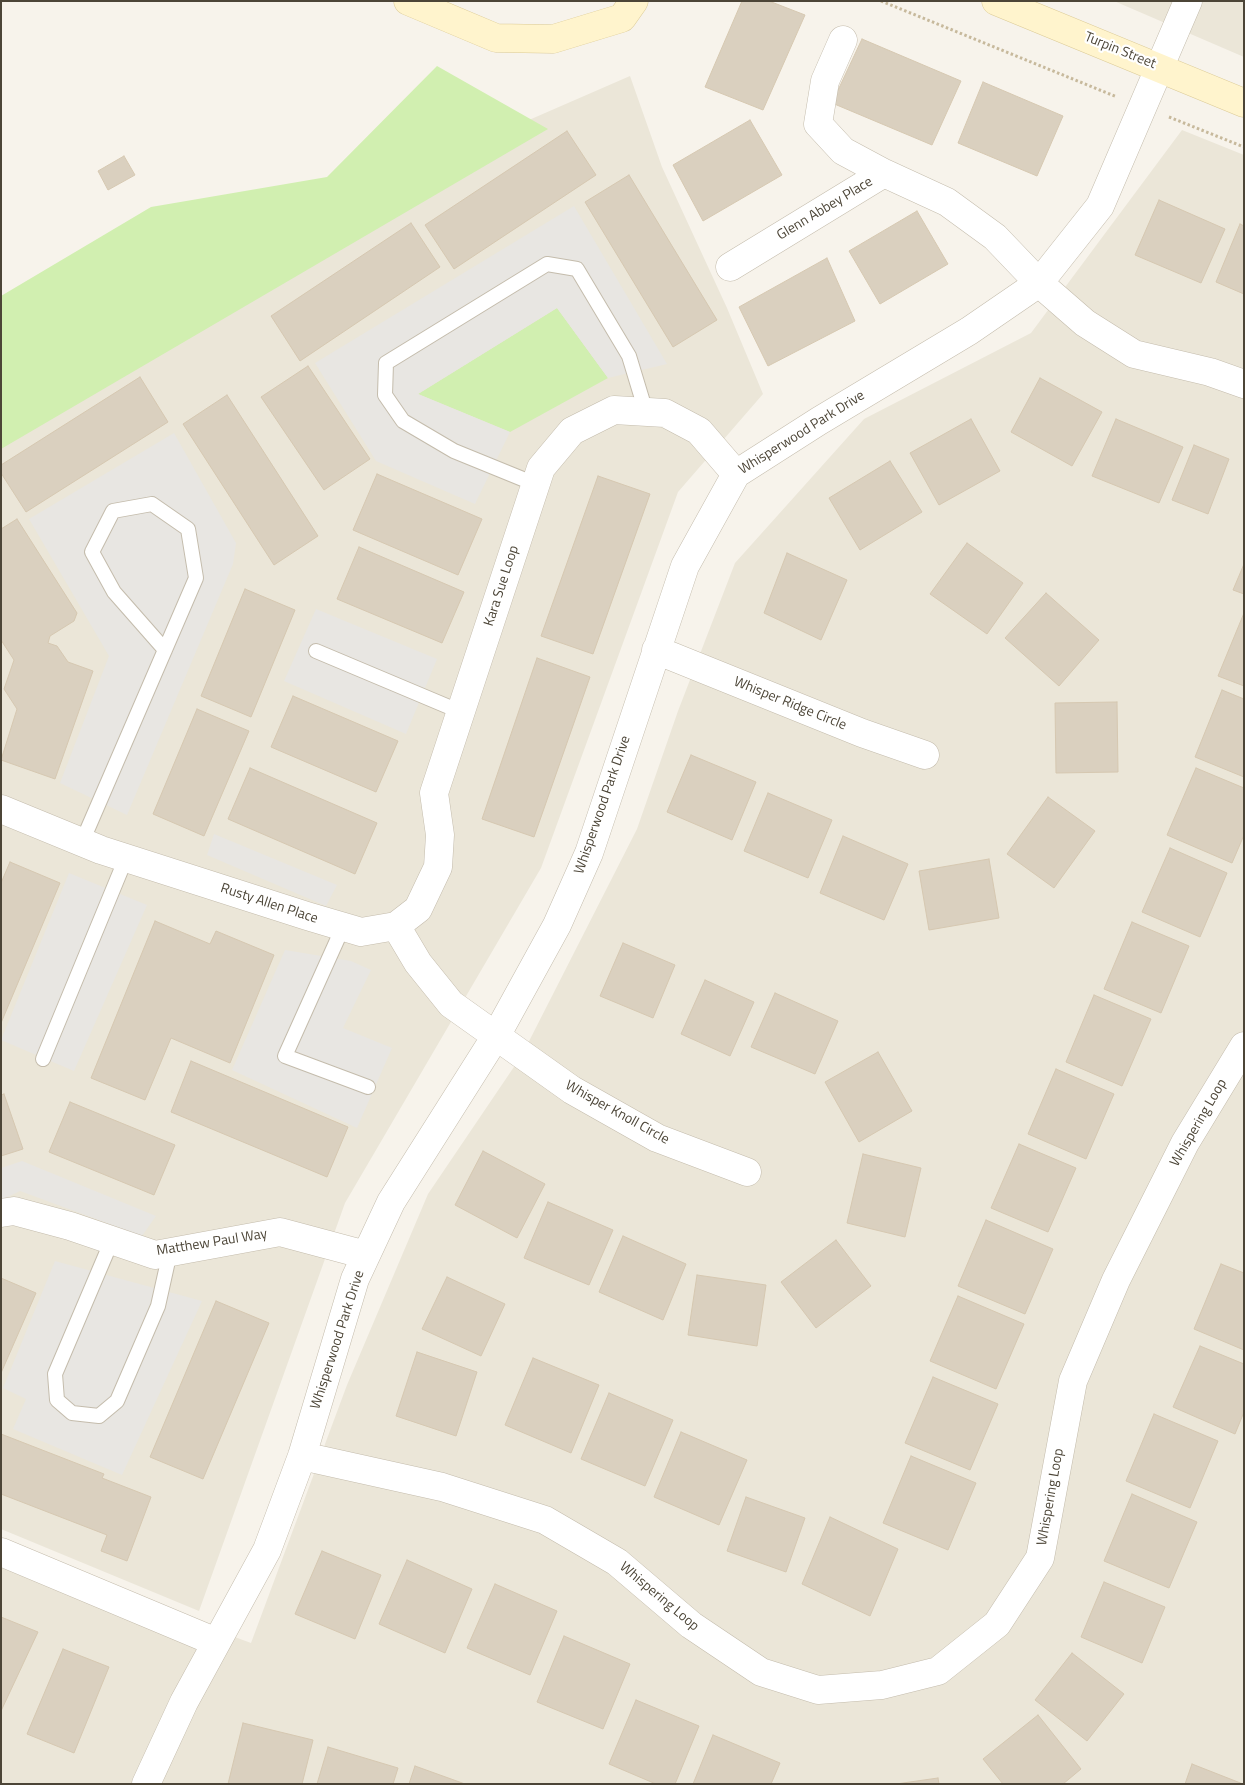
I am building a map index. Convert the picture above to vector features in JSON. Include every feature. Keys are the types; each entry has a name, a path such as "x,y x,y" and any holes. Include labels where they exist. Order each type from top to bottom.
{"street":[{"path":"408,1 496,38 553,39 622,18 634,1"},
{"name":"Turpin Street","path":"996,1 1244,103"},
{"name":"Whisperwood Park Drive","path":"146,1784 184,1702 267,1550 302,1456 355,1279 391,1202 496,1036 557,925 589,853 684,566 736,474 819,421 968,331 1039,283 1100,206 1188,1"},
{"path":"843,40 825,81 818,124 843,151 884,174"},
{"name":"Glenn Abbey Place","path":"730,267 884,174 947,202 995,237 1039,283"},
{"path":"1039,283 1085,324 1134,354 1210,372 1244,384"},
{"name":"Kara Sue Loop","path":"396,926 418,909 438,867 440,835 434,793 541,468 572,430 614,410 665,412 699,431 736,474"},
{"name":"Whisper Ridge Circle","path":"656,650 862,733 925,755"},
{"name":"Rusty Allen Place","path":"1,809 126,858 361,932 396,926"},
{"path":"396,926 418,963 451,1004 496,1036"},
{"name":"Whisper Knoll Circle","path":"496,1036 572,1090 657,1138 747,1172"},
{"name":"Whispering Loop","path":"302,1456 442,1487 545,1520 617,1562 691,1625 761,1672 818,1690 882,1685 938,1671 997,1624 1040,1558 1073,1381 1116,1280 1181,1151 1244,1046"},
{"name":"Matthew Paul Way","path":"1,1213 14,1211 70,1226 155,1255 280,1232 366,1255"},
{"path":"1,1552 216,1642"}],"lane":[{"path":"535,484 454,451 403,421 385,395 386,363 547,264 577,269 629,356 646,412"},
{"path":"82,842 165,650 196,578 188,529 152,504 114,511 92,552 114,592 165,650"},
{"path":"316,651 460,712"},
{"path":"42,1059 126,858"},
{"path":"343,926 284,1056 368,1087"},
{"path":"112,1240 56,1374 57,1400 72,1413 99,1416 117,1401 158,1306 170,1252"}],"path":[{"path":"881,1 1244,147"}],"shaded area":[{"path":"1114,1 1244,1 1244,57"},
{"path":"630,76 662,167 727,308 763,394 678,492 541,868 345,1203 199,1611 1,1529 1,417 506,130"},
{"path":"1182,130 1244,155 1244,1784 1,1784 1,1551 251,1643 347,1385 428,1194 522,1055 637,829 678,711 735,563 864,419 1031,333"},
{"path":"574,206 667,364 608,378 557,308 418,394 510,432 475,504 376,461 315,363"},
{"path":"174,433 236,543 233,564 127,815 60,783 109,656 29,519"},
{"path":"316,609 437,659 406,734 284,681"},
{"path":"214,834 337,885 326,906 207,855"},
{"path":"69,873 147,905 74,1071 1,1040"},
{"path":"285,950 351,961 371,970 343,1028 392,1048 357,1128 232,1070"},
{"path":"22,1161 156,1216 142,1236 20,1191 1,1200 1,1168"},
{"path":"55,1261 202,1301 122,1475 13,1429 26,1399 3,1388"}],"green space":[{"path":"437,66 548,129 1,449 1,296 151,207 327,177"},
{"path":"557,308 608,378 510,432 418,394"}],"building":[{"path":"742,1 769,1 805,15 763,110 705,87"},
{"path":"862,39 961,81 932,145 832,103"},
{"path":"983,82 1063,116 1037,176 958,143"},
{"path":"750,120 782,175 703,221 673,165"},
{"path":"567,131 596,175 454,269 425,225"},
{"path":"124,156 135,175 108,190 98,171"},
{"path":"629,175 717,320 673,347 585,202"},
{"path":"1159,200 1225,229 1201,283 1135,255"},
{"path":"917,211 948,264 880,304 849,251"},
{"path":"411,223 440,267 300,361 271,316"},
{"path":"1240,224 1244,226 1244,294 1216,282"},
{"path":"827,258 855,321 768,366 739,307"},
{"path":"308,366 370,459 324,490 261,397"},
{"path":"140,377 168,422 26,512 1,473 1,465"},
{"path":"1040,378 1102,412 1072,466 1011,432"},
{"path":"227,395 318,536 274,565 183,424"},
{"path":"971,419 1000,471 939,505 910,453"},
{"path":"1116,419 1183,447 1159,503 1092,476"},
{"path":"1194,445 1229,459 1208,514 1172,500"},
{"path":"890,461 922,512 860,550 829,498"},
{"path":"377,474 482,519 458,575 353,530"},
{"path":"598,476 650,494 593,654 541,636"},
{"path":"17,519 77,613 74,621 50,636 48,643 57,646 68,662 93,671 55,779 1,760 17,709 4,689 14,660 1,640 1,529"},
{"path":"967,543 1023,583 987,634 930,594"},
{"path":"359,547 464,592 442,643 337,599"},
{"path":"787,553 847,580 821,640 764,613"},
{"path":"1244,564 1244,594 1233,590"},
{"path":"245,589 295,610 251,717 201,696"},
{"path":"1046,593 1099,640 1059,686 1005,638"},
{"path":"1244,613 1244,686 1218,676"},
{"path":"537,658 590,677 534,837 482,819"},
{"path":"1222,690 1244,699 1244,777 1195,757"},
{"path":"293,696 398,741 376,792 271,747"},
{"path":"1117,702 1118,772 1056,773 1055,703"},
{"path":"197,709 249,731 204,836 153,814"},
{"path":"691,755 756,782 732,840 667,812"},
{"path":"250,768 377,823 355,874 228,819"},
{"path":"1196,768 1244,788 1244,835 1232,863 1167,835"},
{"path":"768,793 832,820 808,878 744,851"},
{"path":"1048,797 1095,831 1054,888 1007,854"},
{"path":"843,836 908,864 884,920 820,893"},
{"path":"1170,848 1227,873 1200,937 1142,912"},
{"path":"989,859 999,918 929,930 919,871"},
{"path":"10,862 60,883 1,1023 1,883"},
{"path":"155,921 210,944 216,931 274,955 230,1063 171,1038 145,1100 91,1078"},
{"path":"1132,922 1189,946 1161,1013 1104,989"},
{"path":"623,943 675,965 653,1018 600,996"},
{"path":"705,980 754,1002 730,1056 681,1034"},
{"path":"775,993 838,1021 815,1074 751,1047"},
{"path":"1094,995 1151,1019 1122,1086 1066,1062"},
{"path":"878,1052 912,1111 859,1142 825,1082"},
{"path":"191,1061 348,1127 327,1177 171,1112"},
{"path":"1056,1069 1114,1094 1086,1159 1028,1134"},
{"path":"4,1094 23,1149 1,1156 1,1095"},
{"path":"70,1102 175,1145 154,1195 49,1152"},
{"path":"1019,1144 1076,1168 1048,1232 991,1208"},
{"path":"483,1151 545,1184 517,1238 455,1205"},
{"path":"863,1154 921,1168 905,1237 847,1223"},
{"path":"548,1202 613,1230 589,1285 524,1258"},
{"path":"986,1220 1053,1249 1025,1314 958,1286"},
{"path":"623,1236 686,1264 663,1320 599,1292"},
{"path":"836,1240 871,1286 816,1328 781,1282"},
{"path":"1221,1264 1244,1273 1244,1350 1194,1329"},
{"path":"697,1275 766,1285 757,1346 688,1335"},
{"path":"447,1277 505,1304 481,1356 422,1329"},
{"path":"1,1278 36,1293 1,1373"},
{"path":"958,1296 1024,1324 996,1389 930,1361"},
{"path":"216,1301 269,1323 203,1479 150,1457"},
{"path":"1200,1346 1244,1364 1244,1412 1235,1434 1173,1407"},
{"path":"417,1352 477,1372 456,1436 396,1416"},
{"path":"533,1358 599,1385 571,1453 505,1425"},
{"path":"933,1377 998,1404 970,1470 905,1443"},
{"path":"609,1393 673,1420 645,1486 581,1459"},
{"path":"1154,1414 1218,1441 1190,1508 1126,1481"},
{"path":"681,1432 747,1460 719,1525 654,1497"},
{"path":"1,1434 104,1474 102,1478 151,1497 127,1561 101,1551 107,1535 1,1494"},
{"path":"911,1456 976,1483 948,1550 883,1523"},
{"path":"1132,1494 1197,1522 1169,1588 1104,1561"},
{"path":"746,1497 805,1518 786,1572 727,1551"},
{"path":"830,1517 898,1549 870,1616 802,1584"},
{"path":"322,1551 381,1575 355,1639 295,1614"},
{"path":"407,1560 472,1589 445,1653 379,1624"},
{"path":"1104,1582 1165,1607 1142,1663 1081,1637"},
{"path":"495,1584 557,1611 530,1675 467,1648"},
{"path":"1,1617 38,1632 1,1711"},
{"path":"564,1636 630,1664 603,1729 537,1702"},
{"path":"63,1649 109,1667 74,1753 27,1734"},
{"path":"1072,1653 1124,1694 1087,1741 1035,1700"},
{"path":"636,1700 699,1726 675,1784 656,1784 609,1764"},
{"path":"1038,1715 1081,1769 1063,1784 1003,1784 983,1759"},
{"path":"243,1723 313,1740 302,1784 228,1784"},
{"path":"713,1735 780,1763 771,1784 693,1784"},
{"path":"328,1747 398,1768 393,1784 317,1784"},
{"path":"1192,1764 1243,1784 1185,1784"},
{"path":"415,1766 465,1784 409,1784"},
{"path":"938,1778 939,1784 896,1784"}]}
